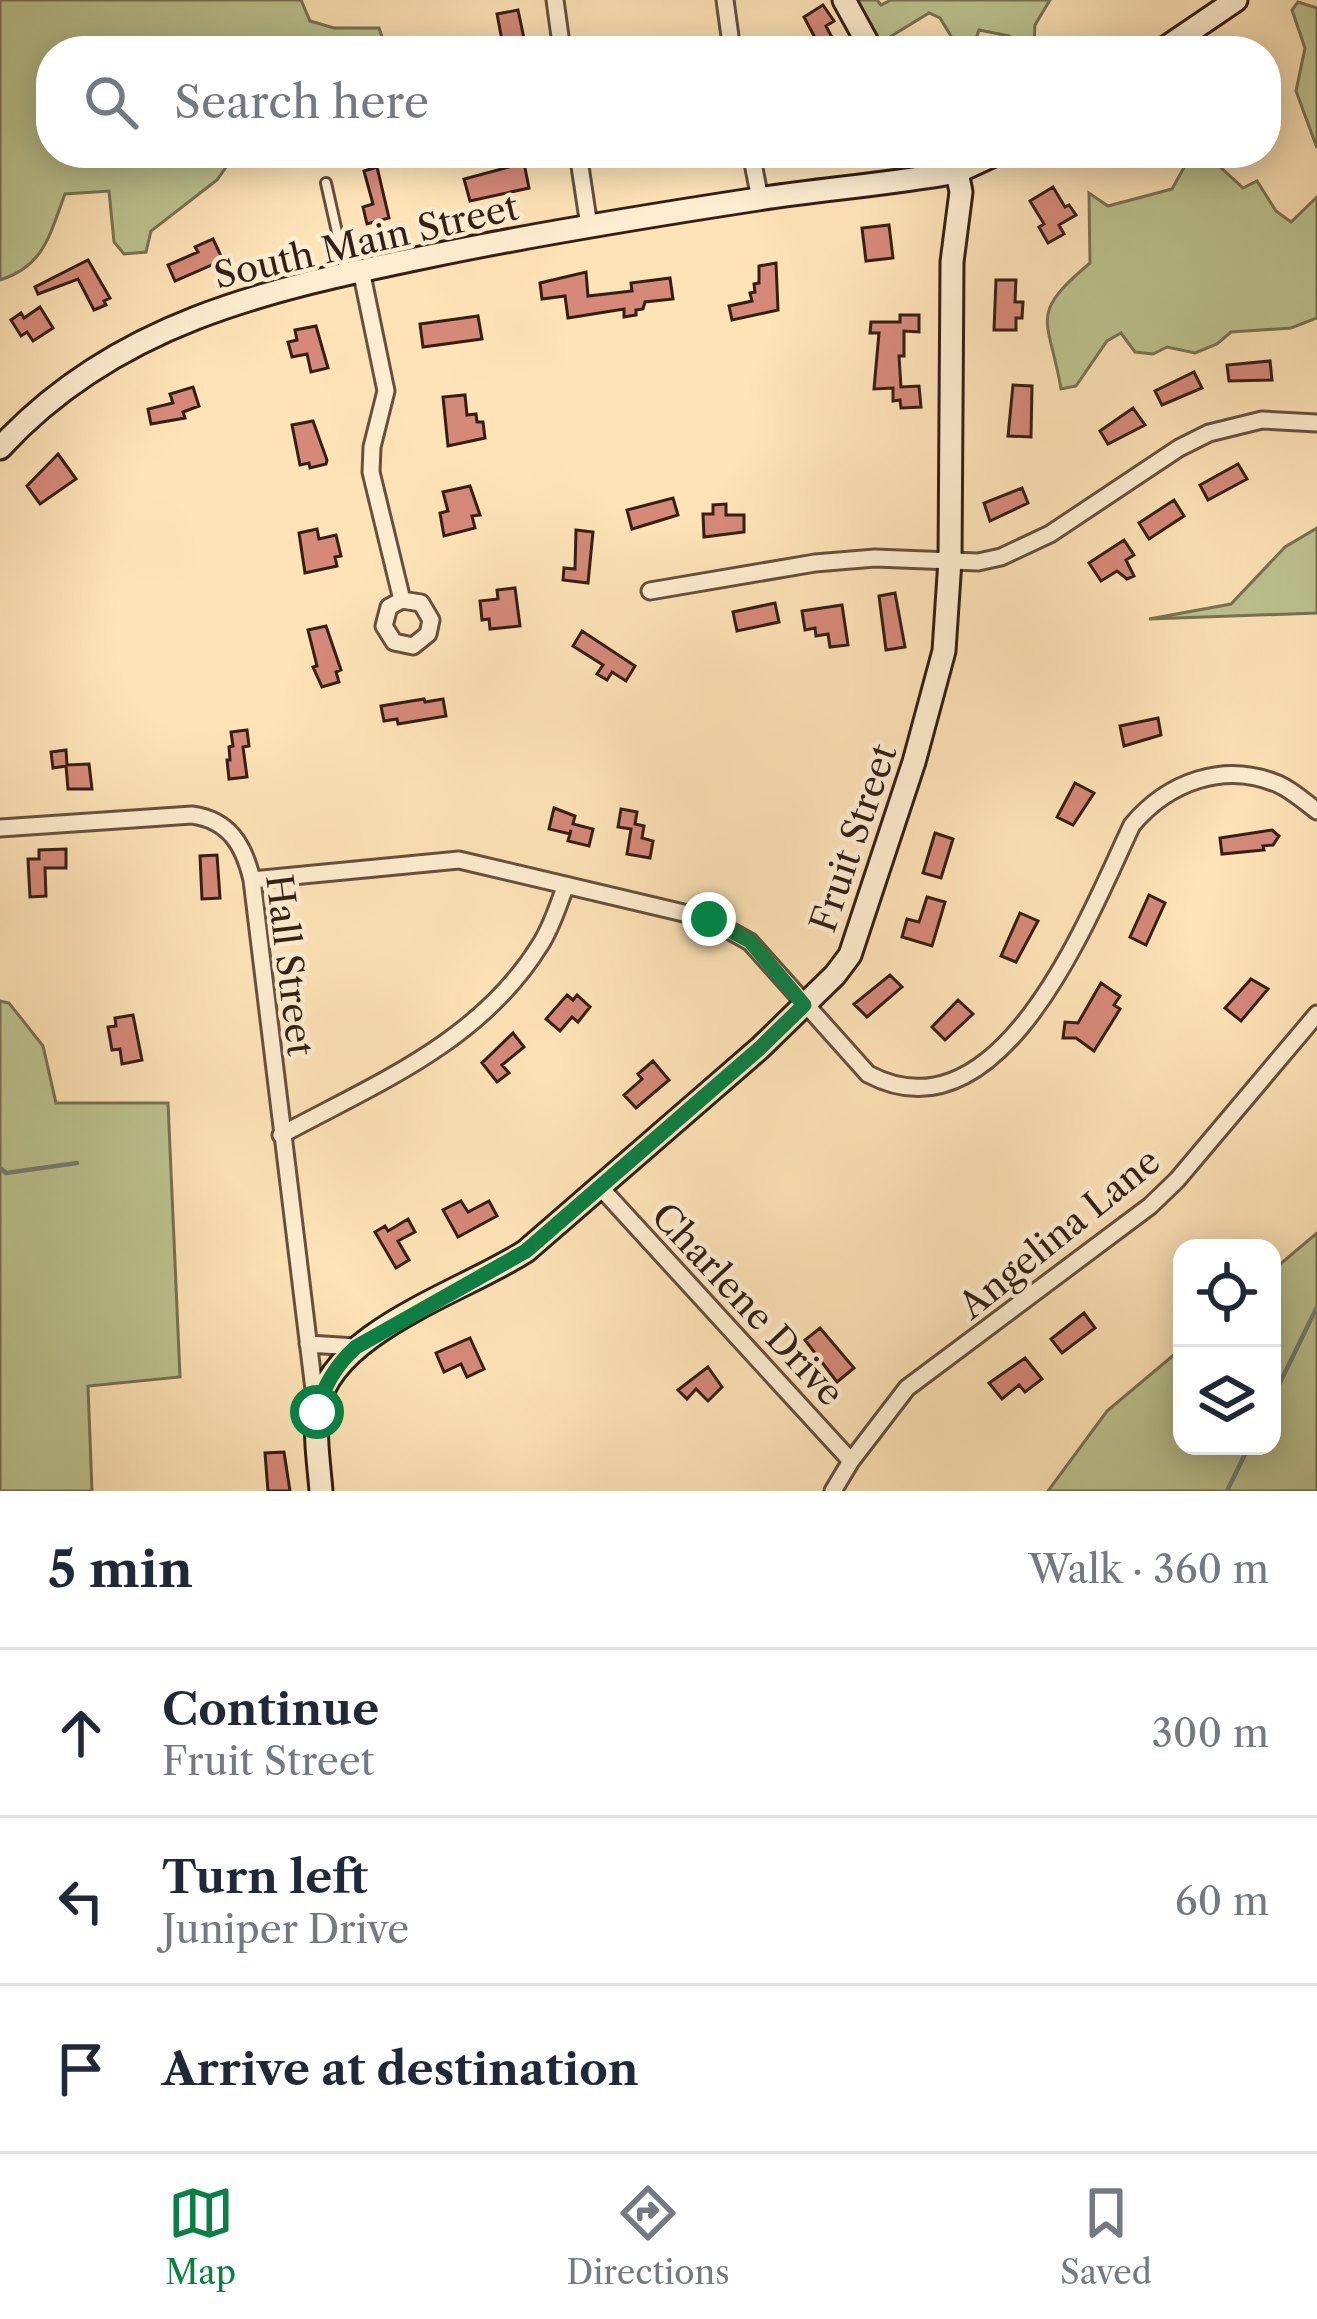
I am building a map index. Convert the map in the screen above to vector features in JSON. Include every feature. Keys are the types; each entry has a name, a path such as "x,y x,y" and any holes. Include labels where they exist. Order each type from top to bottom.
{"street":[{"path":"555,0 560,36"},
{"path":"725,0 730,36"},
{"path":"844,0 864,36"},
{"path":"1183,36 1237,0"},
{"path":"580,168 590,226"},
{"path":"754,168 760,199"},
{"path":"913,179 915,168"},
{"path":"952,168 957,172"},
{"name":"South Main Street","path":"0,448 73,384 141,342 212,309 354,272 590,226 966,168"},
{"name":"Fruit Street","path":"321,1491 317,1412 326,1386 345,1357 394,1322 526,1251 836,975 861,930 938,680 950,560 952,262 962,192 957,172"},
{"path":"354,272 386,391 371,472 402,600"},
{"path":"650,591 815,563 875,558 978,562 1022,550 1209,433 1262,420 1317,423"},
{"path":"252,880 459,860 682,911 750,941 868,1074 887,1084 915,1088 950,1084 978,1071 1048,991 1132,826 1148,806 1185,783 1227,774 1281,785 1317,812"},
{"name":"Hall Street","path":"0,828 176,815 209,818 240,845 252,880 317,1412"},
{"path":"281,1136 446,1046 482,1016 543,942 566,885"},
{"name":"Angelina Lane","path":"833,1491 907,1388 1178,1180 1317,1014"},
{"name":"Charlene Drive","path":"600,1187 851,1461"},
{"path":"308,1344 356,1347"}],"lane":[{"path":"326,183 354,272"}],"green space":[{"path":"0,0 301,0 310,21 334,28 379,28 382,36 36,36 36,168 225,168 217,180 151,231 146,252 124,254 114,242 109,191 65,194 36,257 0,280"},
{"path":"856,0 877,0 881,5 891,0 1050,0 1035,25 1034,36 979,30 977,36 951,36 940,18 929,13 892,36 876,36"},
{"path":"1298,2 1317,8 1317,148 1296,91 1305,48 1292,10"},
{"path":"1184,168 1221,168 1243,188 1257,181 1276,211 1291,222 1317,197 1317,318 1291,328 1231,332 1195,353 1167,347 1153,354 1135,352 1121,333 1107,341 1076,386 1061,389 1047,319 1057,295 1090,263 1089,193 1108,206 1172,189"},
{"path":"1317,528 1317,613 1149,619 1231,604 1285,547"},
{"path":"0,1001 9,1003 43,1046 56,1103 168,1103 180,1377 88,1386 92,1491 0,1491"},
{"path":"1317,1233 1317,1491 1048,1491 1107,1411 1173,1356 1173,1455 1281,1455 1281,1263"}],"building":[{"path":"823,5 834,21 826,26 831,36 814,36 804,17"},
{"path":"518,10 523,36 501,36 497,14"},
{"path":"377,168 389,218 367,224 363,207 373,204 364,171"},
{"path":"525,168 529,188 470,201 464,179"},
{"path":"1053,187 1076,215 1059,225 1064,234 1048,243 1039,227 1044,224 1030,201"},
{"path":"889,225 893,258 866,261 862,228"},
{"path":"213,239 223,260 175,281 168,265 198,252 195,247"},
{"path":"88,260 110,298 104,301 106,305 94,310 78,279 38,294 35,287"},
{"path":"776,263 778,310 732,320 729,306 752,301 759,266"},
{"path":"586,272 588,296 632,291 631,283 670,278 673,299 645,302 636,315 624,317 624,309 568,318 565,296 542,299 540,283"},
{"path":"996,280 1016,280 1015,302 1023,302 1016,330 994,330"},
{"path":"40,307 53,328 33,341 27,332 21,336 11,320"},
{"path":"900,315 919,315 919,332 904,331 904,356 899,356 901,387 919,386 921,407 901,408 900,400 893,401 893,388 874,389 879,333 870,333 871,322 900,322"},
{"path":"478,316 482,339 423,347 420,324"},
{"path":"316,326 328,368 311,372 307,354 292,357 288,342 297,340 295,330"},
{"path":"1270,361 1272,380 1229,381 1227,365"},
{"path":"1194,372 1202,388 1162,405 1155,391"},
{"path":"1013,385 1032,386 1031,437 1008,436"},
{"path":"193,387 199,406 183,412 185,418 151,424 148,409 173,403 170,394"},
{"path":"465,395 467,415 476,414 477,422 483,422 485,438 448,446 443,397"},
{"path":"1133,408 1145,425 1108,444 1100,431"},
{"path":"313,421 327,460 310,468 309,463 300,465 292,425"},
{"path":"58,454 76,479 40,504 27,486"},
{"path":"1238,464 1247,479 1208,500 1200,485"},
{"path":"470,486 480,515 472,516 475,528 444,536 440,513 448,511 443,492"},
{"path":"1022,488 1028,503 990,521 984,503"},
{"path":"673,498 678,515 632,529 627,510"},
{"path":"1174,500 1184,516 1149,539 1139,523"},
{"path":"726,504 726,515 744,515 744,532 704,537 703,514 713,514 713,505"},
{"path":"317,529 319,539 336,535 341,556 335,557 337,566 305,573 299,533"},
{"path":"576,530 593,532 588,583 563,580 564,568 575,569"},
{"path":"1124,540 1134,555 1126,560 1134,576 1127,579 1117,571 1101,581 1089,563"},
{"path":"515,588 520,626 490,629 489,619 482,620 480,601 498,599 497,590"},
{"path":"895,593 905,647 886,650 879,596"},
{"path":"775,603 779,622 737,631 733,612"},
{"path":"842,605 848,645 830,647 828,634 816,636 815,628 805,630 802,611"},
{"path":"326,626 341,670 336,672 339,682 322,687 313,667 317,666 308,630"},
{"path":"582,631 635,666 626,681 612,672 607,680 597,674 603,665 573,646"},
{"path":"443,699 446,716 398,724 397,719 384,721 381,706"},
{"path":"1158,718 1161,735 1124,746 1120,726"},
{"path":"247,730 249,746 243,747 247,777 229,779 231,732"},
{"path":"66,750 67,765 89,764 92,789 68,789 66,766 53,768 51,752"},
{"path":"1075,783 1094,793 1073,825 1057,817"},
{"path":"554,808 575,816 573,824 593,829 589,846 568,841 570,834 549,829"},
{"path":"621,809 637,812 635,824 644,826 642,838 653,841 650,858 627,854 631,829 618,827"},
{"path":"1272,830 1279,836 1273,845 1263,846 1264,850 1222,854 1220,838"},
{"path":"935,833 953,839 941,878 923,873"},
{"path":"66,849 66,868 45,868 46,896 30,897 28,859 39,859 39,850"},
{"path":"217,855 220,898 202,899 200,856"},
{"path":"1149,895 1165,903 1146,945 1130,937"},
{"path":"927,897 945,902 932,946 902,937 907,919 919,922"},
{"path":"1020,913 1038,921 1016,962 1001,956"},
{"path":"890,975 902,987 867,1017 854,1004"},
{"path":"1251,979 1268,989 1241,1021 1225,1008"},
{"path":"1101,983 1120,996 1114,1005 1120,1009 1094,1051 1076,1038 1063,1038 1065,1022 1078,1023"},
{"path":"567,995 573,1000 577,995 590,1007 578,1022 572,1017 560,1031 546,1019"},
{"path":"958,1000 973,1014 945,1040 932,1027"},
{"path":"133,1015 142,1060 122,1064 120,1049 112,1050 108,1027 116,1026 115,1018"},
{"path":"513,1033 524,1047 502,1065 509,1073 497,1082 482,1063"},
{"path":"653,1061 669,1080 636,1108 624,1095"},
{"path":"461,1201 468,1212 489,1201 497,1216 458,1237 443,1210"},
{"path":"408,1219 415,1232 398,1241 409,1260 396,1268 375,1232 385,1226 388,1231"},
{"path":"1084,1313 1095,1328 1062,1353 1051,1339"},
{"path":"820,1328 854,1368 837,1382 805,1340"},
{"path":"470,1338 484,1369 467,1377 461,1364 444,1372 436,1353"},
{"path":"1025,1358 1042,1379 1025,1392 1019,1385 1002,1399 989,1383"},
{"path":"708,1367 722,1387 708,1401 696,1389 687,1399 678,1390"},
{"path":"284,1452 290,1491 268,1491 265,1453"}],"waterway":[{"path":"0,1168 6,1173 77,1163"},
{"path":"1281,1381 1317,1307"},
{"path":"1227,1491 1245,1455"}],"route":[{"path":"317,1412 326,1386 356,1347 526,1251 804,1005 750,941 709,919"}]}
